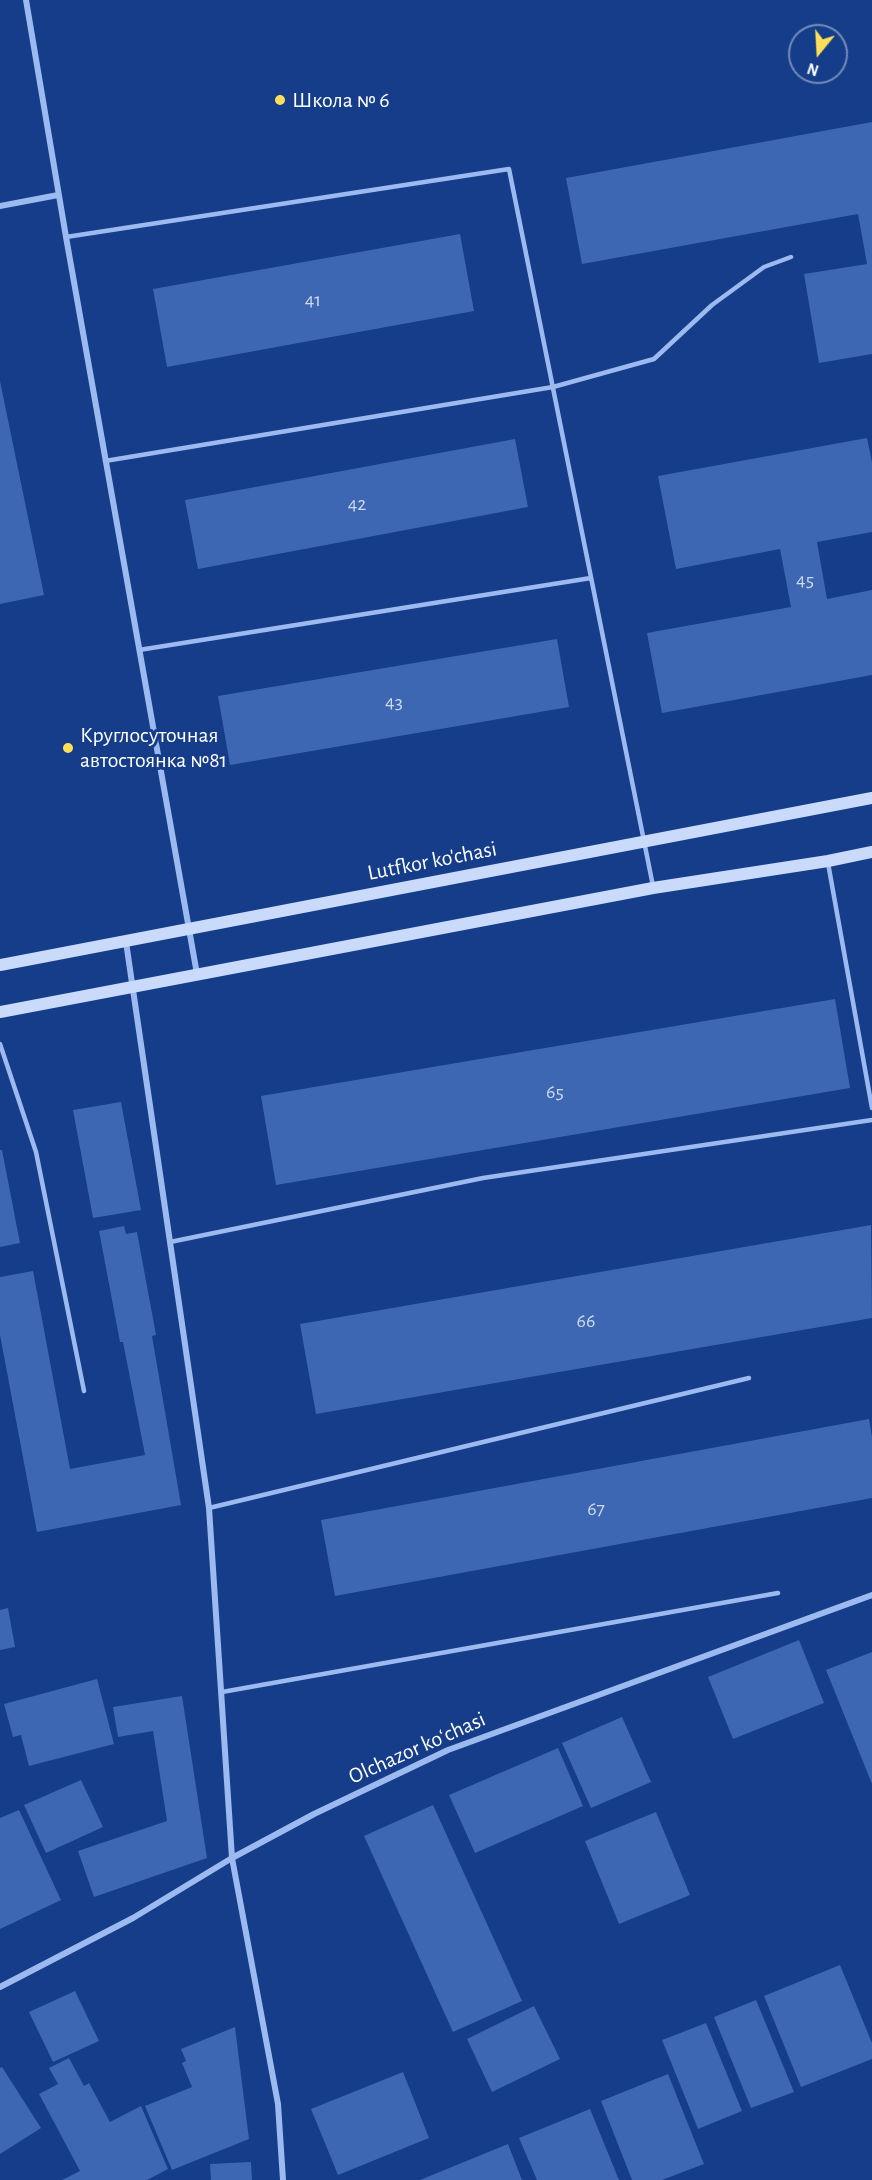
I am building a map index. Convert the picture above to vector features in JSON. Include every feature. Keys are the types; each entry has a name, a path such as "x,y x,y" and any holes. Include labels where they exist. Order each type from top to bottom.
{"main road":[{"name":"Lutfkor ko'chasi","path":"0,965 872,798"},
{"path":"0,1012 653,888 872,852"}],"street":[{"path":"26,0 58,195 197,975"},
{"path":"0,206 58,195"},
{"path":"126,942 209,1509 232,1858 278,2104 283,2180"},
{"name":"Olchazor koʻchasi","path":"0,1987 132,1918 232,1858 315,1814 448,1750 872,1595"}],"lane":[{"path":"66,237 509,169 653,888"},
{"path":"105,461 553,387 654,359 712,305 764,267 791,257"},
{"path":"139,650 591,578"},
{"path":"828,861 872,1108"},
{"path":"0,1044 36,1152 84,1391"},
{"path":"170,1242 483,1178 872,1120"},
{"path":"209,1509 749,1378"},
{"path":"222,1692 778,1593"}],"building":[{"path":"872,122 872,354 819,363 804,274 867,264 858,214 582,264 566,178"},
{"path":"460,234 474,311 167,367 153,289"},
{"path":"0,381 44,595 0,604"},
{"path":"867,438 872,462 872,532 817,542 827,599 872,590 872,675 662,713 647,633 791,607 780,549 676,569 658,476"},
{"path":"515,439 528,507 198,569 185,500"},
{"path":"557,639 569,707 230,765 218,696"},
{"path":"835,999 850,1088 276,1185 261,1096"},
{"path":"121,1102 141,1210 93,1218 73,1110"},
{"path":"0,1150 2,1150 20,1243 0,1247"},
{"path":"871,1225 872,1318 316,1414 300,1324"},
{"path":"124,1226 126,1234 137,1232 156,1335 152,1336 181,1505 37,1532 0,1335 0,1277 33,1271 70,1469 145,1455 99,1231"},
{"path":"869,1419 872,1437 872,1498 335,1596 321,1520"},
{"path":"8,1608 15,1647 0,1650 0,1610"},
{"path":"799,1640 824,1703 733,1739 708,1677"},
{"path":"872,1652 872,1784 826,1670"},
{"path":"97,1679 114,1744 29,1766 21,1735 13,1737 4,1704"},
{"path":"182,1696 207,1858 94,1897 78,1851 167,1821 153,1731 118,1737 113,1707"},
{"path":"622,1717 651,1782 591,1808 562,1743"},
{"path":"558,1748 583,1806 475,1853 449,1795"},
{"path":"81,1780 103,1827 46,1853 24,1805"},
{"path":"433,1805 522,2001 453,2032 364,1836"},
{"path":"19,1810 61,1900 0,1929 0,1818"},
{"path":"656,1812 690,1895 619,1924 585,1841"},
{"path":"840,1965 872,2043 872,2059 801,2087 764,1996"},
{"path":"75,1991 99,2041 53,2062 29,2012"},
{"path":"756,2000 794,2092 751,2108 714,2017"},
{"path":"534,2006 560,2059 492,2092 467,2039"},
{"path":"706,2023 742,2111 698,2129 662,2040"},
{"path":"235,2027 249,2139 172,2170 145,2106 192,2087 182,2063 186,2061 181,2049"},
{"path":"69,2058 84,2086 89,2083 110,2122 141,2106 168,2169 147,2180 62,2180 80,2171 39,2094 58,2084 49,2068"},
{"path":"2,2067 41,2128 0,2154 0,2068"},
{"path":"403,2072 429,2138 338,2175 311,2109"},
{"path":"668,2074 704,2164 662,2180 632,2180 601,2101"},
{"path":"590,2109 619,2180 537,2180 519,2138"},
{"path":"508,2144 522,2180 420,2180"},
{"path":"251,2162 252,2180 211,2180 210,2164"}],"place":[{"name":"Школа № 6","path":"280,100"},
{"name":"Круглосуточная автостоянка №81","path":"68,748"}]}
